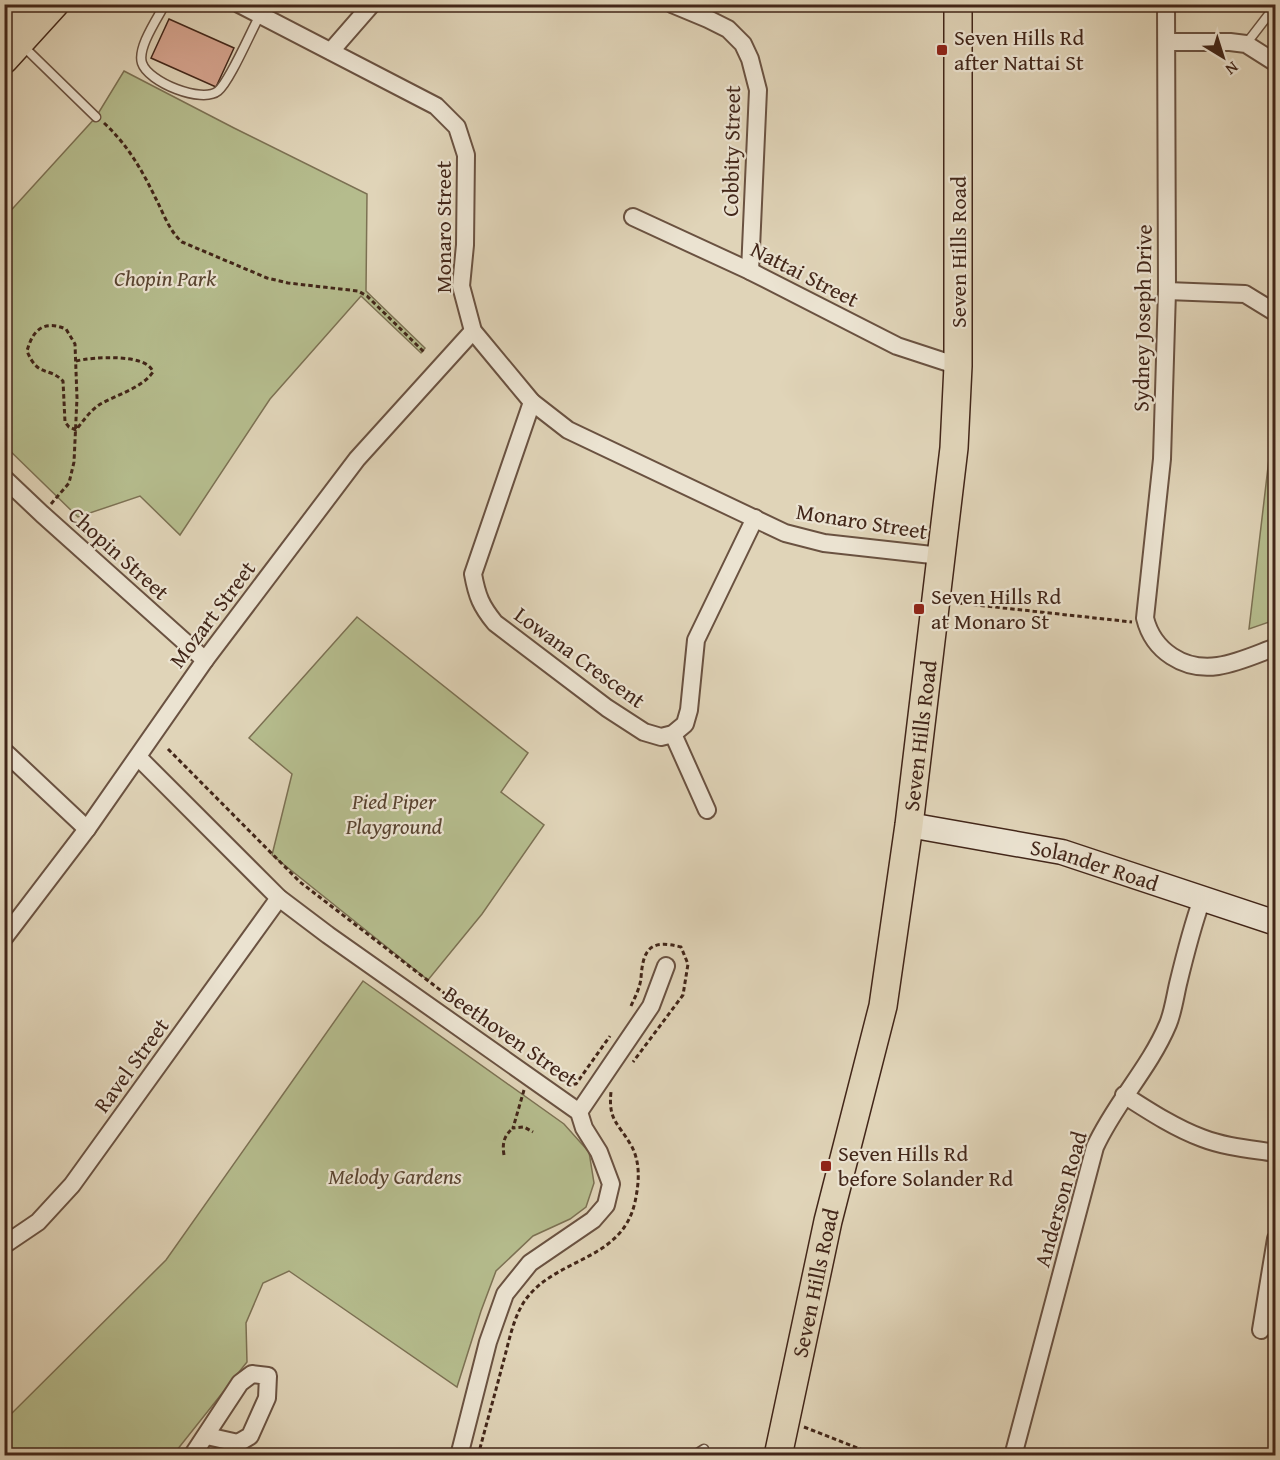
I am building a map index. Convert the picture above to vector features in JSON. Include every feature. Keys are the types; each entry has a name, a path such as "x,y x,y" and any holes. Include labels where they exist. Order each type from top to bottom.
{"main road":[{"path":"10,43 24,4"},
{"path":"10,43 55,4"},
{"name":"Seven Hills Road","path":"778,1455 828,1221 883,1006 909,825 954,448 958,366 958,4"}],"street":[{"name":"Monaro Street","path":"239,4 436,106 457,127 466,155 465,245 461,286 473,331 532,402 568,430 785,533 824,543 941,556"},
{"path":"331,51 372,4"},
{"name":"Cobbity Street","path":"672,4 728,28 743,44 750,59 758,90 750,271"},
{"name":"Sydney Joseph Drive","path":"1147,627 1145,618 1162,459 1167,291 1166,4"},
{"path":"1167,42 1246,44 1275,63"},
{"name":"Nattai Street","path":"633,217 750,271 897,346 958,366"},
{"path":"1167,291 1245,294 1275,313"},
{"name":"Mozart Street","path":"4,938 87,829 205,660 357,459 473,331"},
{"name":"Lowana Crescent","path":"532,402 473,574 479,601 495,623 607,708 644,732 661,737 673,734"},
{"name":"Chopin Street","path":"4,478 205,660"},
{"path":"706,810 673,734 685,724 689,710 696,640 755,518"},
{"path":"1147,627 1162,651 1199,667 1233,663 1275,647"},
{"path":"4,751 87,829"},
{"name":"Beethoven Street","path":"138,757 279,898 579,1112 584,1128 600,1152 611,1184 606,1205 593,1220 530,1263 505,1294 488,1342 459,1455"},
{"name":"Solander Road","path":"909,825 1062,852 1275,923"},
{"name":"Ravel Street","path":"4,1245 38,1222 72,1185 279,898"},
{"name":"Anderson Road","path":"1013,1455 1095,1147 1104,1127 1124,1095 1143,1072 1169,1022 1193,922 1202,899"},
{"path":"579,1112 651,1006 666,966"},
{"path":"1124,1095 1157,1116 1201,1138 1275,1153"},
{"path":"1262,1330 1275,1239"},
{"path":"192,1455 207,1436"}],"lane":[{"path":"165,4 142,47 142,63 148,73 158,79 186,93 204,96 217,92 225,81 260,15"},
{"path":"1246,44 1275,6"},
{"path":"10,43 96,117"},
{"path":"693,1455 704,1449"}],"path":[{"path":"96,117 120,137 144,175 173,231 182,242 267,278 288,283 358,291 368,296 424,352"},
{"path":"57,497 69,483 74,462 76,430 75,344 66,329 46,326 30,339 27,351 34,367 59,377 63,381 65,422 76,430"},
{"path":"76,360 92,357 131,359 146,362 152,367 153,372 130,390 97,406 76,430"},
{"path":"958,603 1147,627"},
{"path":"513,1128 524,1088 531,1078"},
{"path":"504,1155 502,1143 507,1133 513,1128 525,1126 533,1132"},
{"path":"804,1427 878,1455"}],"green space":[{"name":"Chopin Park","path":"124,71 367,194 366,291 425,348 421,353 361,296 270,399 180,535 140,496 78,517 5,446 4,218 96,117"},
{"path":"1272,433 1276,435 1275,620 1249,629"},
{"name":"Pied Piper Playground","path":"357,617 528,753 501,792 544,825 482,914 428,980 272,855 292,774 249,738"},
{"name":"Melody Gardens","path":"363,981 564,1124 589,1152 594,1183 586,1207 570,1219 533,1236 496,1271 457,1387 289,1271 263,1283 246,1323 247,1362 173,1455 5,1456 5,1420 166,1260"}],"building":[{"path":"1202,4 1270,4 1269,11 1202,9"},
{"path":"169,19 234,48 216,87 151,58"}],"place":[{"name":"Seven Hills Rd after Nattai St","path":"942,50"},
{"name":"Seven Hills Rd at Monaro St","path":"919,609"},
{"name":"Seven Hills Rd before Solander Rd","path":"826,1166"}]}
